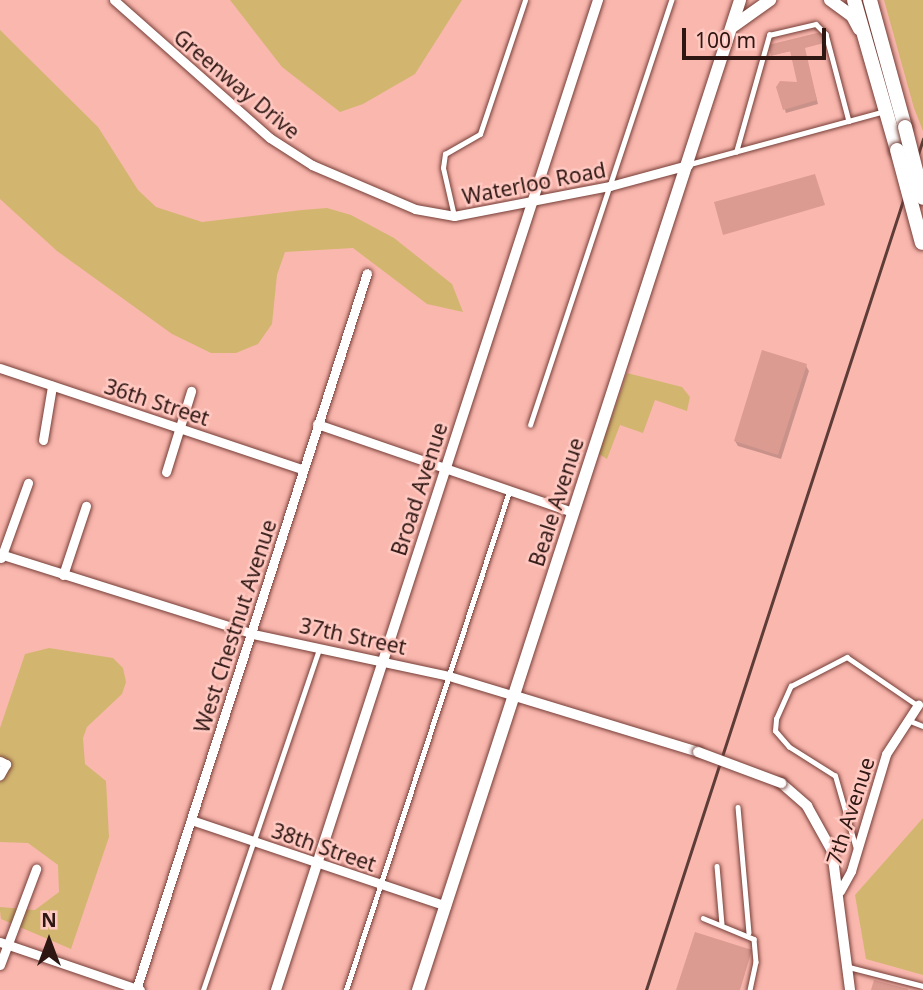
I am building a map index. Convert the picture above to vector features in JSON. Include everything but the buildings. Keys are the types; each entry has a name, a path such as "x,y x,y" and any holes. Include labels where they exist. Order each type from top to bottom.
{"main road":[{"name":"Beale Avenue","path":"418,990 573,512 690,164 740,0"},
{"name":"Beale Avenue","path":"732,27 747,0"},
{"path":"732,27 770,0"},
{"path":"830,0 852,16 868,45"},
{"path":"854,0 898,150 922,245"},
{"path":"870,0 923,198"}],"street":[{"name":"Greenway Drive","path":"114,0 270,138 312,165 385,197"},
{"name":"Broad Avenue","path":"276,990 598,0"},
{"name":"Waterloo Road","path":"385,197 415,209 454,216 610,186 690,164"},
{"name":"West Chestnut Avenue","path":"138,990 253,634 302,468 367,273"},
{"name":"36th Street","path":"0,368 302,468"},
{"path":"43,440 52,386"},
{"path":"166,472 191,391"},
{"path":"317,424 573,512"},
{"path":"1,556 28,483"},
{"path":"63,575 86,506"},
{"name":"37th Street","path":"1,556 253,634 449,676 698,752 781,783 817,818 832,851 840,891"},
{"name":"7th Avenue","path":"840,891 857,852 877,777 907,719 918,705"},
{"path":"0,761 6,764 0,775"},
{"name":"38th Street","path":"191,820 446,906"},
{"path":"0,965 3,944 36,869"},
{"path":"840,891 850,990"},
{"path":"3,944 138,990"}],"lane":[{"path":"454,216 443,168 445,154 480,134 525,0"},
{"path":"530,425 671,0"},
{"path":"736,152 769,35 816,24 826,34 849,121"},
{"path":"690,164 886,111"},
{"path":"346,990 510,491"},
{"path":"203,990 319,649"},
{"path":"857,852 835,776 789,747 775,731 776,719 791,686 847,657 918,705"},
{"path":"907,719 923,726"},
{"path":"738,807 749,933 757,950 750,990"},
{"path":"717,866 722,924"},
{"path":"703,918 749,933"},
{"path":"848,966 923,986"}],"shaded area":[{"path":"230,0 462,0 415,74 363,104 340,112 282,67"},
{"path":"884,0 923,0 923,131 914,108"},
{"path":"0,30 98,127 138,190 156,207 202,222 327,208 351,215 394,238 452,284 463,312 427,304 353,248 285,252 277,275 272,324 258,344 236,353 211,353 172,334 57,251 0,199"},
{"path":"627,373 682,387 690,397 687,411 655,400 643,433 620,425 607,459 599,454"},
{"path":"49,648 113,658 123,668 126,682 122,694 87,727 83,738 85,764 106,781 109,837 71,949 1,919 0,911 0,907 35,910 59,892 58,865 28,843 0,842 0,728 25,654"},
{"path":"923,818 923,975 866,959 855,895"}],"railway":[{"path":"646,990 923,139"}]}
